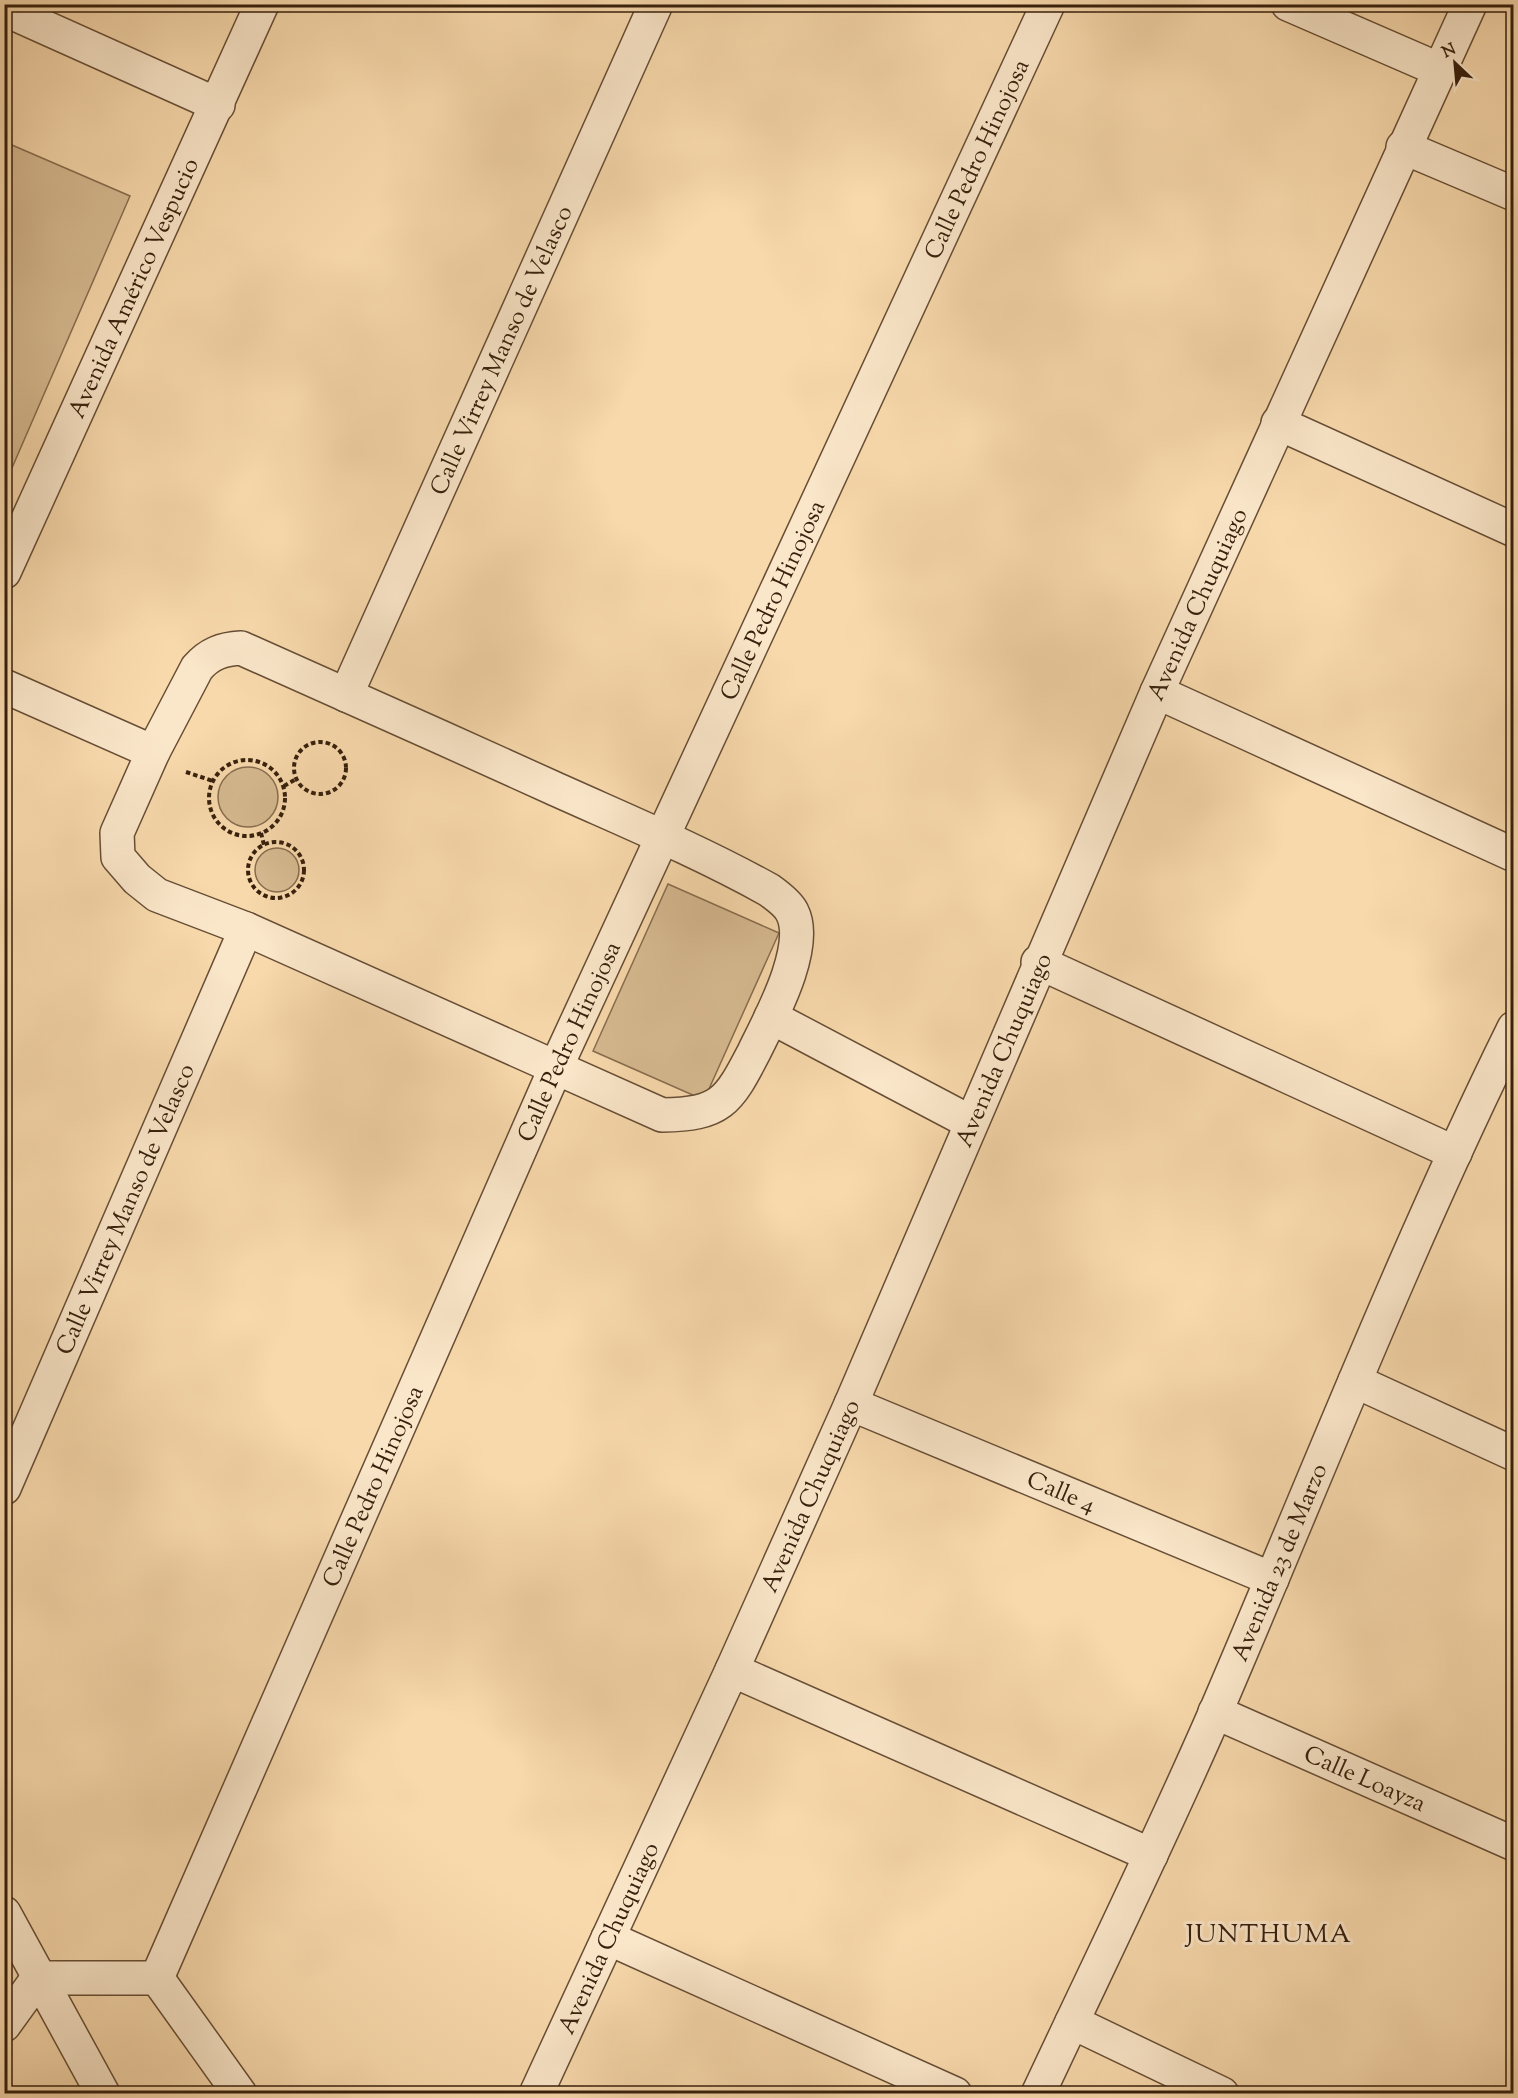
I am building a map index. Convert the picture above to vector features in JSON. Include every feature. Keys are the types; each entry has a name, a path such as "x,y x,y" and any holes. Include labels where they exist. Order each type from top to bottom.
{"street":[{"name":"Avenida Américo Vespucio","path":"4,572 262,4"},
{"name":"Calle Virrey Manso de Velasco","path":"346,694 656,4"},
{"name":"Calle Pedro Hinojosa","path":"157,1978 556,1067 1048,4"},
{"path":"1288,4 1440,70"},
{"name":"Avenida Chuquiago","path":"536,2094 852,1404 1038,962 1156,692 1470,4"},
{"path":"4,9 218,105"},
{"path":"1403,147 1514,194"},
{"path":"1278,423 1514,530"},
{"path":"241,648 662,837 771,892 791,909 797,927 796,949 771,1017 736,1086 718,1107 693,1115 662,1115 246,929 157,895 137,879 118,856 117,833 153,752 196,668 205,658 216,652 241,648"},
{"path":"4,686 153,752"},
{"path":"1156,692 1514,855"},
{"name":"Calle Virrey Manso de Velasco","path":"4,1488 246,929"},
{"path":"1038,962 1455,1153"},
{"path":"771,1017 970,1122"},
{"name":"Avenida 23 de Marzo","path":"1038,2094 1151,1855 1215,1712 1355,1381 1455,1153 1509,1047"},
{"path":"1355,1381 1514,1454"},
{"name":"Calle 4","path":"852,1404 1272,1579"},
{"path":"732,1670 1151,1855"},
{"name":"Calle Loayza","path":"1215,1712 1514,1844"},
{"path":"4,1913 103,2094"},
{"path":"608,1938 955,2094"},
{"path":"38,1978 157,1978 240,2094"},
{"path":"4,2025 38,1978"},
{"path":"1072,2022 1222,2094"}],"path":[{"path":"328,743 336,747 346,761 347,770 340,785 325,794 308,791 297,779 295,762 304,748 312,744 328,743"},
{"path":"257,761 269,766 279,775 284,786 286,799 283,812 277,822 261,833 244,836 232,833 221,826 210,805 213,782 231,763 257,761"},
{"path":"185,771 213,782"},
{"path":"284,786 297,779"},
{"path":"261,833 264,845"},
{"path":"282,842 297,851 303,859 304,876 301,884 288,896 268,897 253,886 248,868 251,858 264,845 282,842"}],"shaded area":[{"path":"5,142 130,196 5,484"},
{"path":"248,767 269,776 278,797 269,818 248,827 227,818 218,797 227,776"},
{"path":"277,848 292,855 299,870 292,885 277,892 262,885 255,870 262,855"},
{"path":"668,884 779,933 704,1100 593,1051"}],"district":[{"name":"JUNTHUMA","path":"1269,1933"}]}
